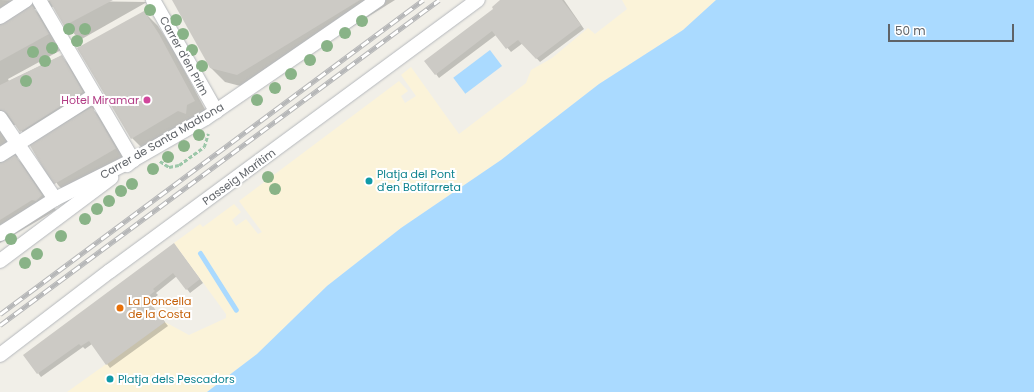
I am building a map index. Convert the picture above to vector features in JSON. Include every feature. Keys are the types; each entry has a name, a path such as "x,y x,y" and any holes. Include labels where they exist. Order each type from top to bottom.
{"street":[{"path":"0,18 26,0"},
{"path":"0,261 133,160 39,0"},
{"name":"Carrer d'en Prim","path":"153,0 216,111"},
{"name":"Carrer de Santa Madrona","path":"0,234 55,199 133,160 216,111 378,0"},
{"name":"Passeig Marítim","path":"0,355 110,270 478,0"},
{"path":"0,155 22,149 95,95"},
{"path":"0,118 55,199"}],"path":[{"path":"179,165 204,147"}],"sand":[{"name":"Platja del Pont d'en Botifarreta","path":"622,0 716,0 683,30 599,84 501,160 401,228 327,286 257,354 207,392 67,392 165,322 189,335 226,318 226,314 174,243 200,224 203,227 234,204 241,212 232,220 236,226 246,219 258,234 262,232 239,201 399,81 408,91 401,96 405,103 416,96 401,75 411,67 459,134 526,83 531,70 552,58 588,28 595,34 627,9"}],"water":[{"path":"716,0 1034,0 1034,392 207,392 257,354 327,286 401,228 501,160 599,84 683,30"},
{"path":"490,50 502,66 465,94 453,78"}],"building":[{"path":"49,0 113,0 64,26"},
{"path":"172,0 360,0 237,75 210,68"},
{"path":"500,0 562,0 581,25 536,59 518,40 506,49 492,31 435,75 424,61 493,9 492,7"},
{"path":"32,5 49,34 0,61 0,25"},
{"path":"144,11 159,34 195,101 187,105 186,114 178,111 131,139 77,48"},
{"path":"62,55 83,92 20,132 7,113 0,110 0,85"},
{"path":"92,107 116,149 53,185 29,144"},
{"path":"15,155 42,195 36,201 32,200 0,220 0,163"},
{"name":"La Doncella de la Costa","path":"174,243 200,279 186,290 173,273 153,289 155,291 146,298 165,322 106,365 89,341 81,346 79,344 37,374 23,355"}],"waterway":[{"path":"200,253 236,310"}],"railway":[{"path":"0,314 423,0"},
{"path":"0,325 439,0"}],"place":[{"name":"Hotel Miramar","path":"147,100"},
{"name":"Platja del Pont d'en Botifarreta","path":"369,181"},
{"name":"La Doncella de la Costa","path":"120,308"},
{"name":"Platja dels Pescadors","path":"110,379"}]}
